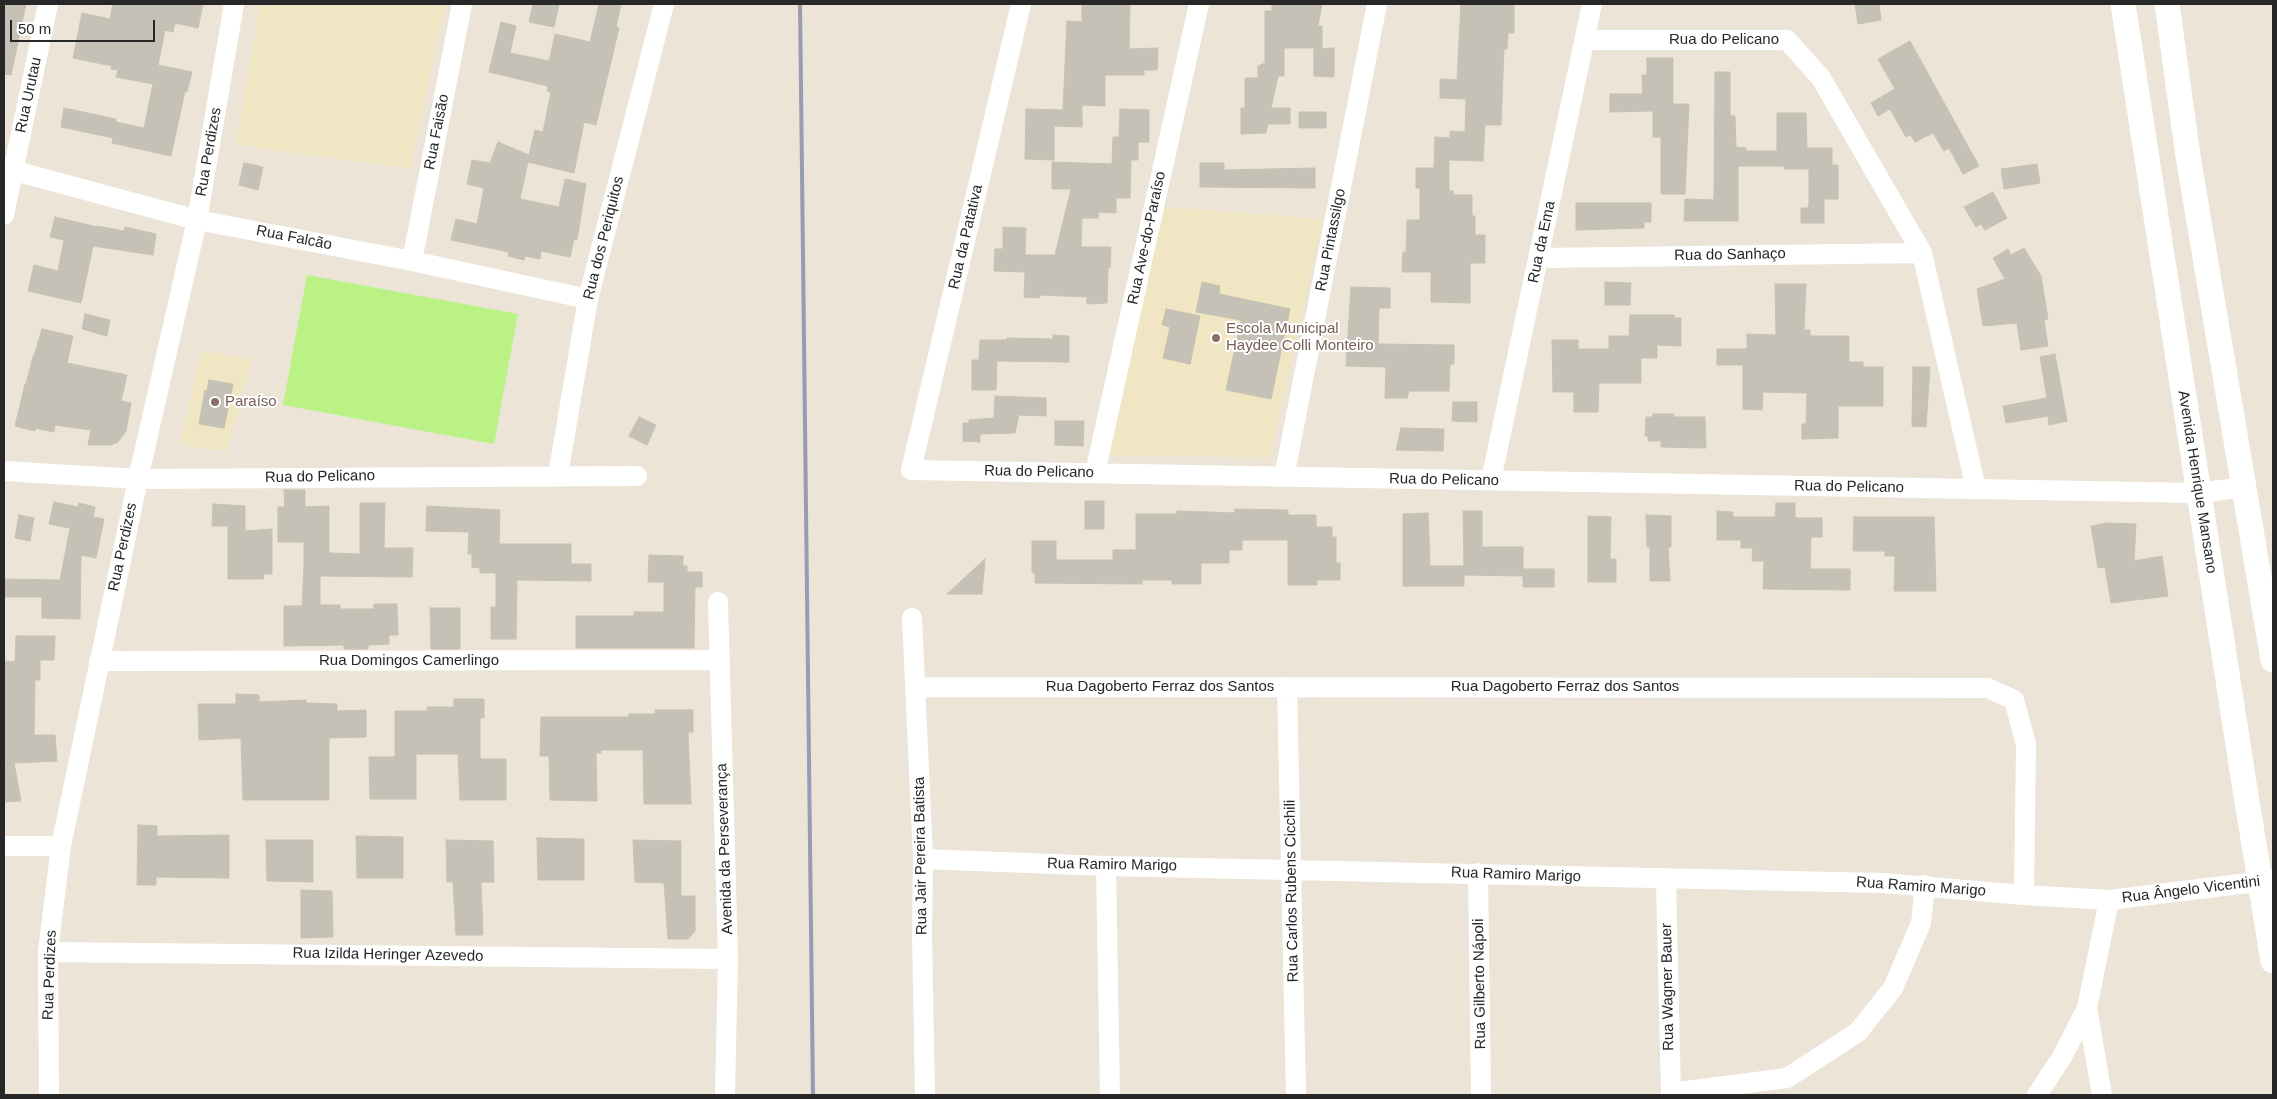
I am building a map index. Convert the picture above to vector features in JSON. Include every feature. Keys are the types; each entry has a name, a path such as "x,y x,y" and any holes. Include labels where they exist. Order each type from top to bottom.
{"street":[{"name":"Rua Urutau","path":"4,216 8,169 48,4"},
{"name":"Rua Perdizes","path":"48,1095 48,952 61,846 138,479 197,220 234,4"},
{"name":"Rua Faisão","path":"412,261 462,4"},
{"name":"Rua dos Periquitos","path":"558,475 588,299 664,4"},
{"name":"Rua da Patativa","path":"912,470 1021,4"},
{"name":"Rua Ave-do-Paraíso","path":"1095,473 1198,4"},
{"name":"Rua Pintassilgo","path":"1284,476 1377,4"},
{"name":"Rua da Ema","path":"1491,480 1586,40 1592,4"},
{"name":"Avenida Henrique Mansano","path":"2123,4 2199,492 2267,881 2273,961"},
{"path":"2167,4 2188,156 2273,660"},
{"name":"Rua do Pelicano","path":"1586,40 1787,40 1821,78 1922,253 1976,489"},
{"name":"Rua Falcão","path":"8,169 197,220 412,261 588,299"},
{"name":"Rua do Sanhaço","path":"1539,258 1922,253"},
{"name":"Rua do Pelicano","path":"912,470 2199,492 2244,487"},
{"name":"Rua do Pelicano","path":"4,471 138,479 637,476"},
{"name":"Avenida da Perseverança","path":"718,602 728,959 725,1095"},
{"name":"Rua Jair Pereira Batista","path":"912,618 923,859 924,1095"},
{"name":"Rua Domingos Camerlingo","path":"99,661 719,660"},
{"name":"Rua Dagoberto Ferraz dos Santos","path":"916,687 1988,688 2014,700 2026,744 2024,895"},
{"name":"Rua Carlos Rubens Cicchili","path":"1287,687 1296,1095"},
{"path":"4,846 61,846"},
{"name":"Rua Ramiro Marigo","path":"923,859 1106,866 1292,868 1925,885 2024,895 2109,900"},
{"path":"1106,866 1110,1095"},
{"name":"Rua Gilberto Nápoli","path":"1478,873 1482,1095"},
{"name":"Rua Wagner Bauer","path":"1666,879 1671,1094"},
{"name":"Rua Ângelo Vicentini","path":"2109,900 2267,881"},
{"path":"1671,1094 1787,1078 1858,1032 1893,988 1921,923 1925,885"},
{"path":"2037,1095 2062,1057 2087,1008 2109,900"},
{"name":"Rua Izilda Heringer Azevedo","path":"48,952 728,959"},
{"path":"2087,1008 2102,1095"}],"shaded area":[{"path":"260,4 445,4 410,168 236,145"},
{"name":"Escola Municipal Haydee Colli Monteiro","path":"1163,207 1323,219 1270,457 1110,456"},
{"name":"Paraíso","path":"201,351 252,359 227,452 180,444"}],"green space":[{"path":"307,275 518,314 494,444 283,405"}],"building":[{"path":"4,4 26,4 11,75 4,74"},
{"path":"113,4 203,4 198,28 175,23 173,32 165,30 158,65 192,72 187,92 185,91 171,156 112,143 113,138 61,127 64,108 116,119 116,122 144,128 153,84 116,77 118,70 111,69 112,66 73,58 82,13 110,19"},
{"path":"533,4 559,4 554,27 529,22"},
{"path":"599,4 621,4 616,27 619,28 596,125 584,122 574,173 528,162 520,199 559,207 565,179 586,184 577,240 574,239 570,257 541,251 540,259 525,256 524,260 508,256 509,252 451,240 456,219 477,224 484,188 467,184 472,160 490,163 498,142 529,155 535,130 543,132 551,92 547,91 548,86 489,72 501,22 516,26 510,53 549,61 555,34 590,42"},
{"path":"1082,4 1130,4 1129,49 1158,48 1157,70 1144,70 1144,75 1105,75 1105,106 1082,105 1082,127 1054,126 1054,160 1025,159 1026,109 1063,110 1067,21 1082,22"},
{"path":"1272,4 1322,4 1318,26 1322,26 1322,48 1284,48 1284,76 1278,76 1271,108 1290,108 1290,124 1268,124 1266,133 1241,134 1241,108 1245,108 1245,78 1258,78 1258,66 1265,63 1265,11 1272,11"},
{"path":"1461,4 1514,4 1514,33 1508,33 1507,49 1504,49 1501,125 1485,125 1483,161 1449,160 1449,191 1453,191 1454,195 1472,195 1472,216 1475,216 1475,235 1485,235 1485,263 1470,263 1470,303 1431,302 1431,272 1402,272 1403,252 1406,252 1407,220 1420,220 1420,188 1416,188 1416,168 1434,168 1435,137 1450,138 1450,131 1465,132 1466,99 1440,98 1440,79 1457,80"},
{"path":"1855,4 1879,4 1881,20 1858,24"},
{"path":"1910,41 1979,166 1963,174 1949,148 1944,151 1933,133 1915,142 1911,135 1906,137 1890,109 1878,116 1871,103 1895,89 1878,59"},
{"path":"1334,48 1334,77 1314,76 1314,49"},
{"path":"1647,58 1673,58 1673,104 1689,104 1685,194 1661,194 1661,137 1653,137 1653,111 1610,112 1610,94 1643,94 1642,75 1647,75"},
{"path":"1715,72 1730,72 1730,116 1735,116 1736,147 1746,148 1746,151 1777,151 1777,113 1806,113 1807,148 1832,148 1832,165 1838,165 1838,199 1824,199 1824,223 1801,223 1801,208 1808,208 1809,203 1809,169 1784,169 1784,166 1738,166 1738,221 1684,221 1685,199 1714,200"},
{"path":"1120,109 1149,110 1149,142 1138,142 1138,160 1131,160 1130,198 1116,198 1116,213 1099,212 1098,218 1082,218 1081,247 1111,247 1107,303 1087,304 1087,297 1040,295 1039,298 1024,297 1025,272 994,271 995,249 1003,249 1003,227 1026,228 1025,255 1055,255 1071,189 1052,189 1052,162 1112,164 1113,137 1119,137"},
{"path":"1299,112 1326,112 1326,128 1299,128"},
{"path":"244,163 263,167 258,190 239,185"},
{"path":"1200,163 1224,163 1224,170 1315,168 1315,188 1200,187"},
{"path":"2037,164 2040,183 2004,189 2001,169"},
{"path":"1993,192 2007,218 1985,230 1981,224 1976,227 1964,207"},
{"path":"1576,203 1651,203 1651,222 1644,222 1644,228 1576,230"},
{"path":"55,217 97,227 124,231 125,227 156,234 153,255 93,246 81,303 28,291 34,265 58,271 64,240 50,237"},
{"path":"2024,248 2041,276 2048,319 2044,320 2048,346 2021,350 2017,323 1983,326 1977,289 2005,279 1993,258 2008,249 2011,255"},
{"path":"1202,282 1220,286 1219,294 1290,309 1271,399 1226,390 1241,320 1196,312"},
{"path":"1605,282 1631,283 1630,305 1605,305"},
{"path":"1775,284 1806,284 1804,330 1810,330 1810,336 1849,336 1849,362 1863,362 1863,367 1883,367 1883,406 1838,406 1838,438 1802,439 1802,424 1806,424 1807,393 1763,392 1762,410 1743,409 1743,365 1717,365 1717,349 1747,349 1747,334 1776,335"},
{"path":"1351,287 1390,288 1390,308 1379,308 1378,344 1454,345 1454,364 1450,364 1449,391 1409,391 1407,398 1385,398 1386,367 1346,366"},
{"path":"1166,309 1200,316 1190,364 1163,358 1170,327 1162,325"},
{"path":"85,314 110,320 107,336 82,329"},
{"path":"1630,315 1674,315 1674,318 1681,318 1681,346 1657,345 1657,358 1641,358 1641,383 1599,383 1598,412 1574,412 1574,392 1553,392 1552,340 1578,340 1578,349 1609,349 1609,336 1629,336"},
{"path":"42,329 73,336 67,363 127,375 121,401 131,403 126,431 118,442 111,445 88,445 91,430 55,425 54,432 35,428 35,431 15,426 25,384"},
{"path":"1053,335 1069,336 1069,362 997,361 996,390 972,390 972,360 979,360 980,340 1007,340 1007,338 1053,339"},
{"path":"2055,354 2067,421 2049,425 2048,416 2006,423 2003,406 2047,398 2040,357"},
{"path":"1913,367 1930,367 1926,427 1912,426"},
{"path":"209,380 233,384 224,428 199,424 205,390 207,391"},
{"path":"995,396 1046,398 1046,416 1019,415 1015,433 980,434 980,442 963,441 963,423 969,423 969,420 994,418"},
{"path":"1453,402 1477,402 1477,422 1452,421"},
{"path":"1653,414 1674,414 1673,417 1705,417 1706,448 1661,447 1661,441 1648,441 1648,436 1645,436 1646,417 1653,417"},
{"path":"639,417 656,425 647,445 629,436"},
{"path":"1055,421 1084,421 1083,446 1055,445"},
{"path":"1401,428 1444,429 1443,451 1396,450"},
{"path":"284,490 305,490 305,507 329,506 329,553 360,554 360,503 385,503 384,548 413,548 412,577 320,576 320,605 340,605 340,609 374,609 374,604 397,604 398,635 389,635 389,644 368,645 368,649 344,649 344,645 284,646 284,606 302,606 304,542 278,542 278,507 285,507"},
{"path":"1085,501 1104,501 1104,529 1085,529"},
{"path":"54,502 78,507 79,503 95,507 93,517 104,519 96,558 81,555 80,619 42,618 42,597 4,597 4,579 60,580 70,528 49,524"},
{"path":"1776,503 1795,503 1795,518 1822,518 1822,537 1811,537 1810,569 1850,569 1850,590 1763,589 1764,561 1752,561 1753,548 1741,548 1741,540 1717,540 1717,511 1733,512 1733,517 1775,517"},
{"path":"213,504 245,506 245,531 272,529 272,574 264,574 263,579 228,579 228,526 212,526"},
{"path":"427,506 500,510 499,544 571,544 571,564 591,564 591,581 517,580 516,639 491,639 491,607 496,607 496,573 480,573 480,568 472,567 472,554 468,554 469,532 426,531"},
{"path":"1235,509 1288,510 1288,515 1316,515 1316,527 1332,527 1332,537 1336,537 1336,563 1340,563 1340,580 1317,580 1317,585 1288,585 1288,540 1242,540 1242,550 1229,550 1229,563 1201,563 1201,584 1172,584 1172,580 1142,580 1142,584 1035,583 1035,573 1032,572 1032,541 1056,541 1056,560 1113,560 1113,550 1136,550 1136,514 1177,514 1177,511 1235,513"},
{"path":"1463,511 1482,511 1482,547 1523,547 1523,576 1464,575 1464,586 1403,586 1403,514 1428,513 1430,566 1464,566"},
{"path":"19,515 34,518 30,541 15,538"},
{"path":"1646,515 1671,516 1671,547 1668,547 1670,581 1650,581 1650,547 1647,547"},
{"path":"1588,516 1611,517 1610,559 1616,559 1616,582 1588,582"},
{"path":"1854,517 1934,517 1936,591 1894,591 1895,556 1885,556 1885,551 1853,551"},
{"path":"2107,523 2136,524 2134,561 2162,556 2168,596 2111,603 2105,567 2098,568 2091,526"},
{"path":"649,555 683,556 683,566 687,566 687,572 702,572 702,587 695,587 694,648 576,648 576,616 634,616 634,612 664,612 664,582 648,582"},
{"path":"985,559 982,594 947,594"},
{"path":"1523,569 1554,569 1554,587 1523,587"},
{"path":"430,608 460,608 460,649 431,649"},
{"path":"16,636 55,636 54,660 40,660 40,680 35,680 34,735 55,735 57,761 14,763 21,801 4,802 6,763 4,763 4,661 15,662"},
{"path":"236,694 259,695 259,702 306,700 306,703 337,704 337,711 366,710 366,737 329,738 329,800 243,800 241,738 199,740 198,704 236,704"},
{"path":"454,699 484,699 484,718 480,718 480,759 506,759 506,800 460,800 458,754 416,754 416,799 370,799 369,757 395,757 395,711 427,711 427,707 454,707"},
{"path":"655,710 693,710 693,732 688,732 691,804 644,804 643,750 601,750 601,753 596,753 597,801 550,800 549,756 540,756 541,717 629,717 629,714 656,714"},
{"path":"138,825 157,826 157,836 229,835 229,878 156,877 156,885 137,885"},
{"path":"356,836 403,837 403,878 357,878"},
{"path":"537,838 584,839 584,880 538,880"},
{"path":"266,840 313,840 313,882 267,881"},
{"path":"446,840 493,841 494,882 481,882 483,935 456,935 453,882 447,882"},
{"path":"633,840 681,841 681,896 695,896 695,931 688,939 668,939 664,883 635,882"},
{"path":"301,890 332,891 333,937 301,938"}],"railway":[{"path":"800,4 813,1095"}],"place":[{"name":"Escola Municipal Haydee Colli Monteiro","path":"1216,338"},
{"name":"Paraíso","path":"215,402"}]}
